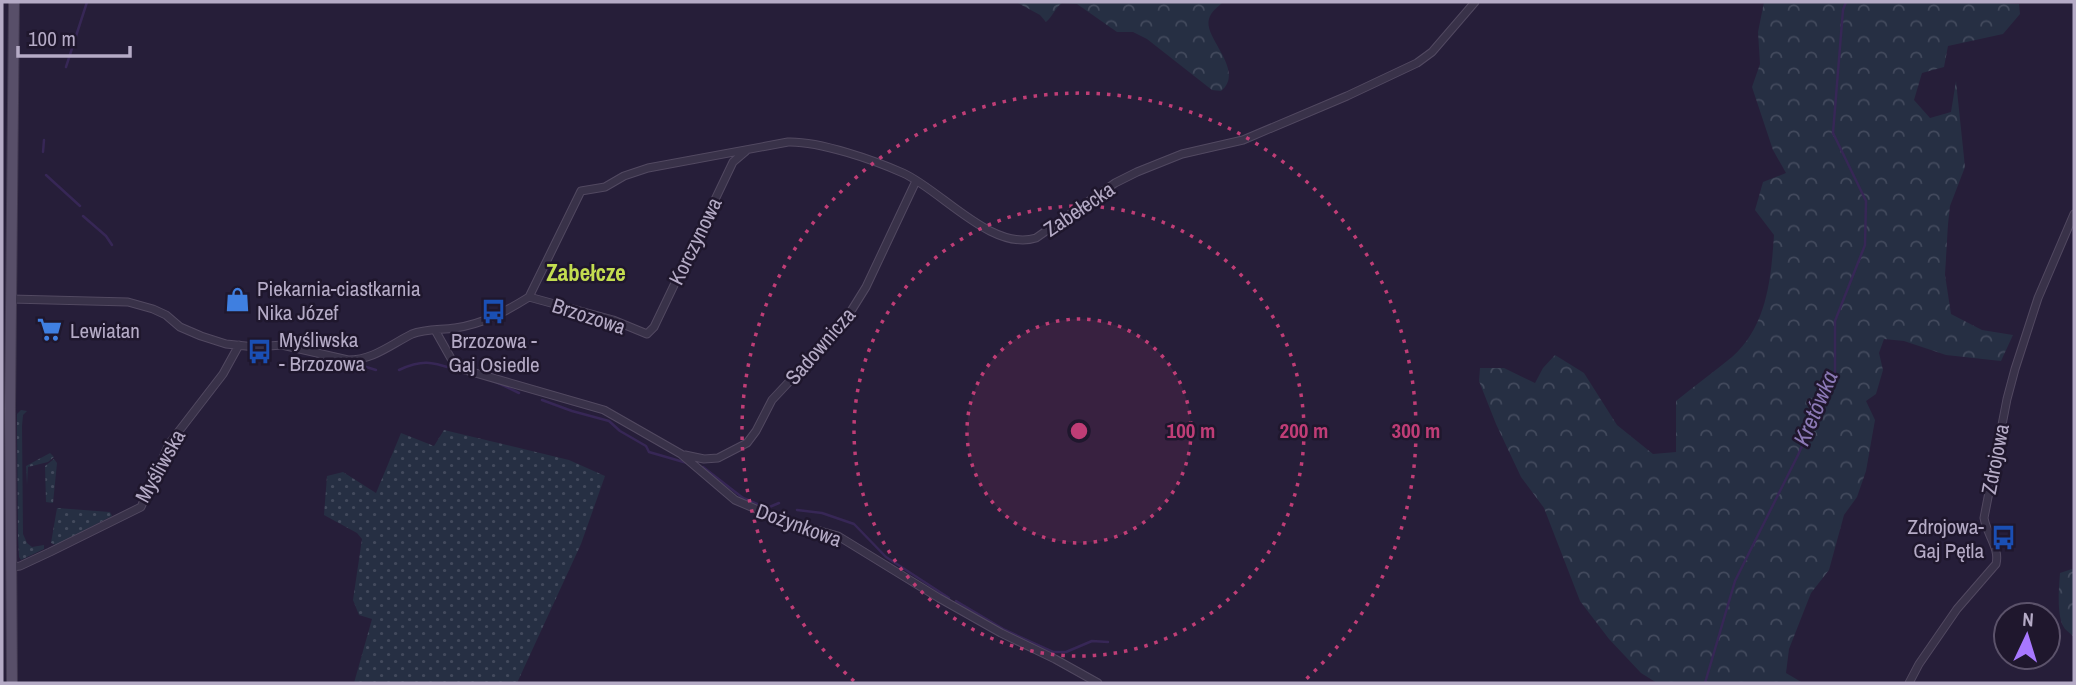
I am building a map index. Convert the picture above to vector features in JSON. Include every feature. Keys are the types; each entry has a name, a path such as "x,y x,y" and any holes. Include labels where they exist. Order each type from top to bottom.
{"main road":[{"path":"12,683 11,299 6,141 14,2"}],"street":[{"name":"Zabełecka","path":"529,297 581,191 605,187 648,168 772,144 799,142 904,173 992,232 1013,240 1026,241 1035,238 1115,183 1137,172 1182,155 1243,140 1417,63 1432,52 1475,2"},
{"name":"Korczynowa","path":"647,334 654,327 733,162 747,150"},
{"name":"Sadownicza","path":"681,454 704,459 718,458 747,443 772,400 843,324 866,287 916,181"},
{"name":"Zdrojowa","path":"1909,683 1957,609 1996,564 1998,555 1987,533 1984,518 2007,399 2038,298 2074,214"},
{"name":"Brzozowa","path":"239,345 282,345 326,356 358,360 385,351 413,334 456,328 496,318 529,297 613,320 647,334"},
{"path":"11,299 128,302 166,315 180,327 201,336 239,345"},
{"name":"Dożynkowa","path":"435,330 453,362 466,370 604,410 681,454 735,500 781,520 838,536 990,627 1098,683"},
{"name":"Myśliwska","path":"12,568 141,508 169,444 223,374 239,345"}],"green space":[{"path":"1016,2 1223,2 1211,14 1209,27 1227,64 1227,83 1221,91 1212,90 1147,39 1133,32 1117,32 1077,4 1062,3 1046,22 1040,15"},
{"path":"1764,2 2019,4 2020,14 2003,34 1948,46 1944,67 1922,73 1914,100 1930,118 1951,112 1956,81 1965,167 1950,206 1948,224 1945,275 1951,314 1982,330 2013,335 2001,361 1946,355 1904,341 1884,339 1879,353 1883,370 1876,394 1866,401 1875,420 1866,471 1857,497 1844,515 1829,570 1811,593 1789,649 1786,673 1803,683 1657,683 1641,673 1609,639 1580,601 1544,508 1521,477 1496,424 1479,381 1480,368 1504,368 1535,383 1543,368 1555,355 1584,373 1617,425 1653,454 1676,452 1676,401 1744,345 1760,316 1769,285 1774,235 1755,210 1763,182 1786,173 1773,150 1752,87 1760,64 1758,32"},
{"path":"21,410 27,411 23,415 22,426 23,534 32,547 44,545 44,549 21,560 18,537 17,414"},
{"path":"444,430 569,460 605,476 581,544 517,683 354,683 372,619 359,615 353,600 362,539 357,533 324,515 327,476 343,472 376,493 401,433 434,446"},
{"path":"50,453 54,457 48,462 28,467 27,485 26,466"},
{"path":"54,459 57,463 53,503 46,502 45,466"},
{"path":"57,508 110,512 112,516 56,545 51,543"},
{"path":"2074,570 2074,637 2062,624 2060,573"}],"waterway":[{"path":"66,67 87,2"},
{"name":"Kretówka","path":"1705,683 1735,581 1835,374 1835,321 1865,245 1866,201 1833,133 1843,10 1846,2"},
{"path":"43,152 44,140"},
{"path":"46,175 80,206"},
{"path":"83,216 106,236 112,245"},
{"path":"399,370 416,364 430,363 460,371"},
{"path":"363,366 376,370"},
{"path":"496,382 519,393"},
{"path":"542,400 609,421 620,431 646,446 649,452 687,463"},
{"path":"703,467 743,498 767,508 779,503"},
{"path":"797,510 822,513 854,524 886,557 949,598"},
{"path":"956,601 1005,630 1053,652 1066,652 1092,641 1108,642"}],"place":[{"name":"Piekarnia-ciastkarnia Nika Józef","path":"237,300"},
{"name":"Brzozowa - Gaj Osiedle","path":"494,311"},
{"name":"Lewiatan","path":"50,330"},
{"name":"Myśliwska - Brzozowa","path":"259,351"},
{"name":"Zdrojowa- Gaj Pętla","path":"2004,538"}],"district":[{"name":"Zabełcze","path":"586,272"}]}
